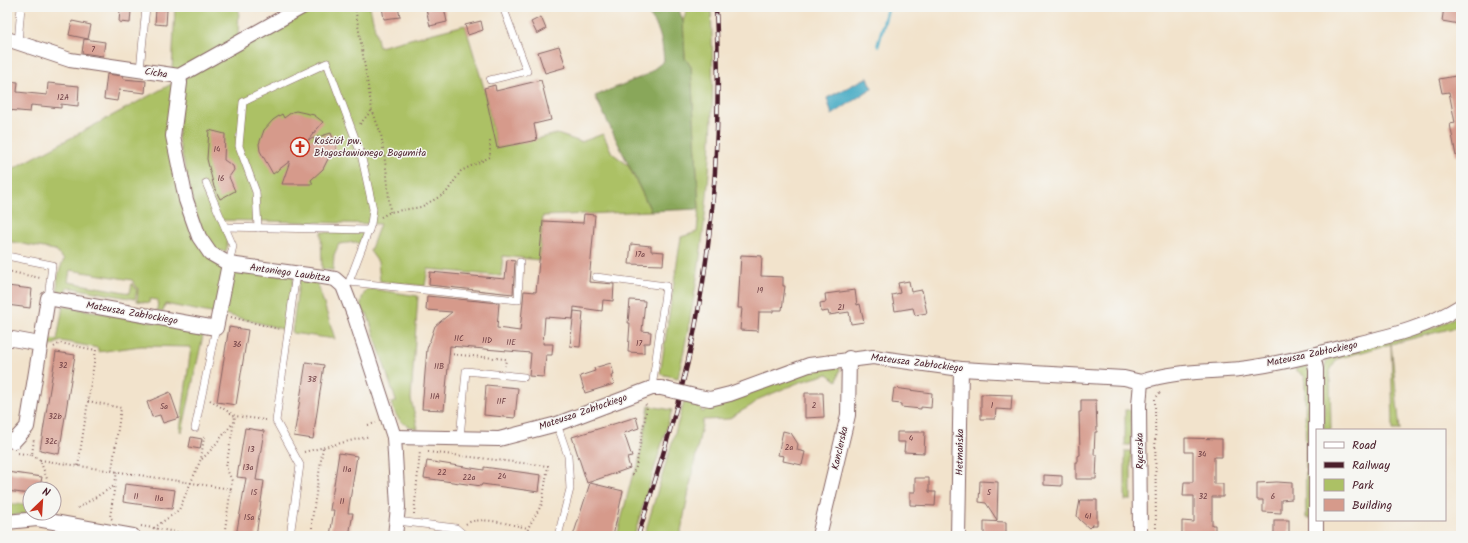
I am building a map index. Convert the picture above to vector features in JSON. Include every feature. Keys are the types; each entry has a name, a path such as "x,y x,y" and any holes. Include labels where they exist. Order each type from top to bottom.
{"street":[{"name":"Cicha","path":"13,41 61,58 179,76 302,7"},
{"name":"Antoniego Laubitza","path":"179,76 180,83 173,136 186,200 199,237 210,253 229,264 335,279 346,284 355,317 394,437 398,507 395,536"},
{"path":"218,321 229,264"},
{"path":"7,440 14,441 27,426 48,298"},
{"name":"Mateusza Zabłockiego","path":"48,298 218,321"},
{"name":"Mateusza Zabłockiego","path":"1163,376 1242,368 1313,355 1420,327 1438,320 1461,306"},
{"path":"7,338 40,344"},
{"path":"1313,355 1316,369 1316,536"},
{"name":"Mateusza Zabłockiego","path":"394,437 499,439 557,424 651,389 710,399 730,394 810,365 849,358 873,357 961,369 1124,378 1141,382"},
{"name":"Kanclerska","path":"819,536 848,415 849,358"},
{"name":"Hetmańska","path":"958,536 961,369"},
{"path":"1141,382 1163,376"},
{"name":"Rycerska","path":"1140,536 1139,405 1141,382"},
{"path":"7,522 37,519 134,530"}],"lane":[{"name":"Cicha","path":"13,41 21,7"},
{"path":"140,70 146,7"},
{"path":"490,80 527,71 503,7"},
{"path":"258,228 256,192 239,146 243,102 326,63 361,154 373,209 370,227 346,284 518,300 520,262"},
{"path":"206,183 233,246 229,264"},
{"path":"226,227 370,227"},
{"path":"7,256 52,265 48,298"},
{"path":"290,536 300,465 276,421 296,273"},
{"path":"596,277 666,286 651,389"},
{"path":"195,428 218,321"},
{"path":"460,438 466,371 524,377"},
{"path":"557,424 568,456 570,489 558,536"},
{"path":"397,521 456,528 460,533"}],"path":[{"path":"355,7 372,110 381,134 387,175 390,212"},
{"path":"353,133 372,110"},
{"path":"370,227 390,212 421,207 446,193 461,171 490,157 490,139"},
{"path":"218,321 288,332"},
{"path":"78,466 96,350"},
{"path":"449,354 506,359 504,375"},
{"path":"1156,536 1155,399 1169,378 1163,376"},
{"path":"632,475 636,467 651,389"},
{"path":"207,393 210,400 235,416 276,421"},
{"path":"88,401 121,408 112,471"},
{"path":"224,536 232,481 226,467 235,416"},
{"path":"201,459 210,451 234,423"},
{"path":"294,454 370,436"},
{"path":"154,528 179,510 201,459 204,437"},
{"path":"312,536 312,520 323,447"},
{"path":"414,450 548,466 542,504 528,528 527,536"},
{"path":"413,523 419,451"},
{"path":"32,455 40,460 231,489"},
{"path":"40,460 47,481"},
{"path":"114,520 110,517 117,471"},
{"path":"78,508 115,485"},
{"path":"460,533 469,521 479,520 528,528"},
{"path":"134,530 154,528 200,536"}],"green space":[{"path":"175,7 239,7 238,37 184,70 172,71"},
{"path":"313,7 370,7 379,47 465,25 484,88 497,148 557,134 581,142 603,134 612,153 628,165 651,211 543,216 539,260 503,256 501,276 428,269 425,286 380,281 378,262 370,251 380,224 219,220 226,235 227,247 226,251 216,251 201,235 178,138 183,79"},
{"path":"640,7 678,7 683,21 685,58 691,67 699,209 651,211 595,96 646,75 664,61 661,37 651,18"},
{"path":"688,7 711,7 711,148 696,286 678,378 660,374 681,237 697,232 699,209 691,67 685,58 683,21"},
{"path":"175,82 170,137 195,237 224,270 216,314 165,304 163,312 157,311 158,300 150,299 149,303 137,301 138,289 132,280 70,270 68,282 130,293 132,283 137,290 135,299 67,287 65,295 58,291 57,287 58,275 64,260 55,250 7,241 7,172"},
{"path":"321,232 364,233 360,244 356,242 339,244 334,255 333,270 322,269"},
{"path":"235,269 294,277 286,330 224,314 232,273"},
{"path":"301,279 317,282 335,339 292,333 299,282"},
{"path":"373,289 418,296 411,399 418,429 407,426 395,413 391,403 396,401 367,313 362,315 362,299 366,291"},
{"path":"63,306 204,331 182,432 180,431 191,347 141,346 98,352 98,348 61,341 48,347 49,339 57,340"},
{"path":"1461,314 1461,326 1337,359 1330,371 1331,429 1324,429 1324,369 1326,362 1332,356 1434,328"},
{"path":"1391,344 1400,429 1393,429"},
{"path":"1305,365 1310,369 1312,518 1306,518 1305,377 1295,369"},
{"path":"838,367 840,369 837,381 828,374 800,382 759,399 752,405 728,419 703,420 680,536 644,536 685,399 702,404 701,411 704,412 706,406 713,406 811,369"},
{"path":"649,406 672,410 634,536 617,536 632,477 638,466"},
{"path":"1125,410 1131,410 1131,445 1125,445"},
{"path":"1125,451 1131,451 1131,500 1125,500"},
{"path":"7,504 22,504 22,514 7,516"}],"water":[{"path":"868,77 872,88 832,115 827,98"}],"building":[{"path":"382,7 398,7 400,17 384,19"},
{"path":"444,7 447,22 430,26 426,9"},
{"path":"1444,7 1461,7 1459,24 1442,21"},
{"path":"156,9 167,10 166,25 155,24"},
{"path":"120,10 131,11 130,23 119,22"},
{"path":"541,17 546,29 537,34 531,22"},
{"path":"72,21 91,25 88,39 69,35"},
{"path":"481,21 483,30 468,35 465,25"},
{"path":"84,39 105,42 103,56 82,53"},
{"path":"559,46 566,67 545,73 538,52"},
{"path":"107,74 123,76 123,79 146,81 145,93 119,90 117,101 104,99"},
{"path":"1461,75 1461,155 1456,156 1450,124 1455,123 1449,92 1442,93 1439,79"},
{"path":"541,80 551,120 534,124 537,140 497,148 484,88 495,85 496,91"},
{"path":"7,81 18,82 17,92 47,95 48,83 79,86 78,106 61,104 61,108 31,105 30,112 8,110"},
{"name":"Kościół pw. Błogosławionego Bogumiła","path":"296,111 314,115 323,122 308,140 331,133 336,146 335,155 330,155 323,169 311,180 313,184 282,184 290,161 273,174 260,151 259,144 264,130 273,120 282,114 284,118"},
{"path":"209,130 225,134 224,160 233,166 234,170 229,177 235,191 220,199 214,187 207,159"},
{"path":"584,214 595,215 589,282 614,284 613,301 603,300 602,311 574,307 573,319 545,317 543,344 553,344 552,355 546,355 544,377 529,376 531,353 450,346 444,410 422,409 427,349 435,326 452,312 426,310 427,296 499,303 497,328 520,331 524,291 536,292 543,221 583,223"},
{"path":"631,244 651,246 651,251 664,252 663,265 629,264"},
{"path":"741,255 762,256 761,276 783,277 783,286 785,286 782,310 773,310 773,312 759,312 758,331 740,330 742,308 738,308"},
{"path":"507,260 515,261 513,294 429,285 430,272 505,279"},
{"path":"909,281 911,292 922,290 927,313 915,315 913,308 895,311 892,295 900,293 898,283"},
{"path":"7,286 32,289 30,308 7,305"},
{"path":"855,290 857,305 860,304 864,322 851,324 849,312 829,315 828,311 821,312 820,303 826,302 825,294"},
{"path":"630,300 645,301 642,331 651,332 650,343 644,343 644,353 628,352"},
{"path":"574,311 583,312 580,347 570,346"},
{"path":"229,327 248,330 236,405 217,402"},
{"path":"56,352 75,355 59,454 40,450"},
{"path":"306,362 324,365 313,439 294,436"},
{"path":"611,363 614,375 611,376 614,384 585,393 580,376 595,371 594,368"},
{"path":"486,385 518,388 515,418 484,415"},
{"path":"894,388 932,393 931,408 921,407 921,409 901,407 901,404 892,403"},
{"path":"170,392 179,418 163,423 160,415 152,417 147,402"},
{"path":"805,393 823,393 824,417 805,418"},
{"path":"981,394 1012,395 1011,410 996,409 995,419 981,419"},
{"path":"1081,400 1096,400 1097,432 1095,432 1094,455 1097,455 1096,479 1076,479 1076,462 1078,462 1078,456 1080,455 1079,412 1081,412"},
{"path":"636,417 639,428 624,433 632,457 627,458 630,468 587,483 572,437"},
{"path":"245,428 264,431 256,480 264,481 256,536 236,536 246,478 237,477"},
{"path":"783,431 791,433 798,444 797,450 805,452 802,465 783,461 784,456 778,455"},
{"path":"897,432 925,432 924,453 904,452 905,442 897,442"},
{"path":"191,437 202,439 200,449 189,447"},
{"path":"1185,438 1222,439 1222,457 1214,457 1214,484 1223,484 1223,497 1212,497 1212,525 1215,525 1215,536 1182,536 1182,521 1194,522 1194,496 1183,496 1184,482 1193,482 1193,452 1185,452"},
{"path":"339,453 357,456 348,513 353,513 349,536 330,536 334,510 330,510"},
{"path":"427,461 484,470 484,467 541,475 539,492 424,478"},
{"path":"7,472 42,477 41,481 22,481 22,493 7,491"},
{"path":"1044,475 1062,476 1062,486 1044,485"},
{"path":"915,478 929,478 929,492 936,492 935,506 910,505 910,492 915,492"},
{"path":"980,481 998,482 997,520 986,503 979,502"},
{"path":"590,483 623,491 613,536 573,536"},
{"path":"1257,483 1292,483 1292,499 1281,500 1281,513 1263,512 1263,500 1257,500"},
{"path":"125,484 175,490 172,509 123,502"},
{"path":"1080,500 1097,500 1097,525 1092,525 1089,528 1077,516"},
{"path":"1274,520 1289,520 1289,536 1274,536"},
{"path":"984,521 1006,522 1006,536 984,536"}],"waterway":[{"path":"878,45 888,7"}],"railway":[{"path":"638,536 663,455 692,345 709,240 716,163 718,85 716,7"}],"place":[{"name":"Kościół pw. Błogosławionego Bogumiła","path":"300,147"}]}
